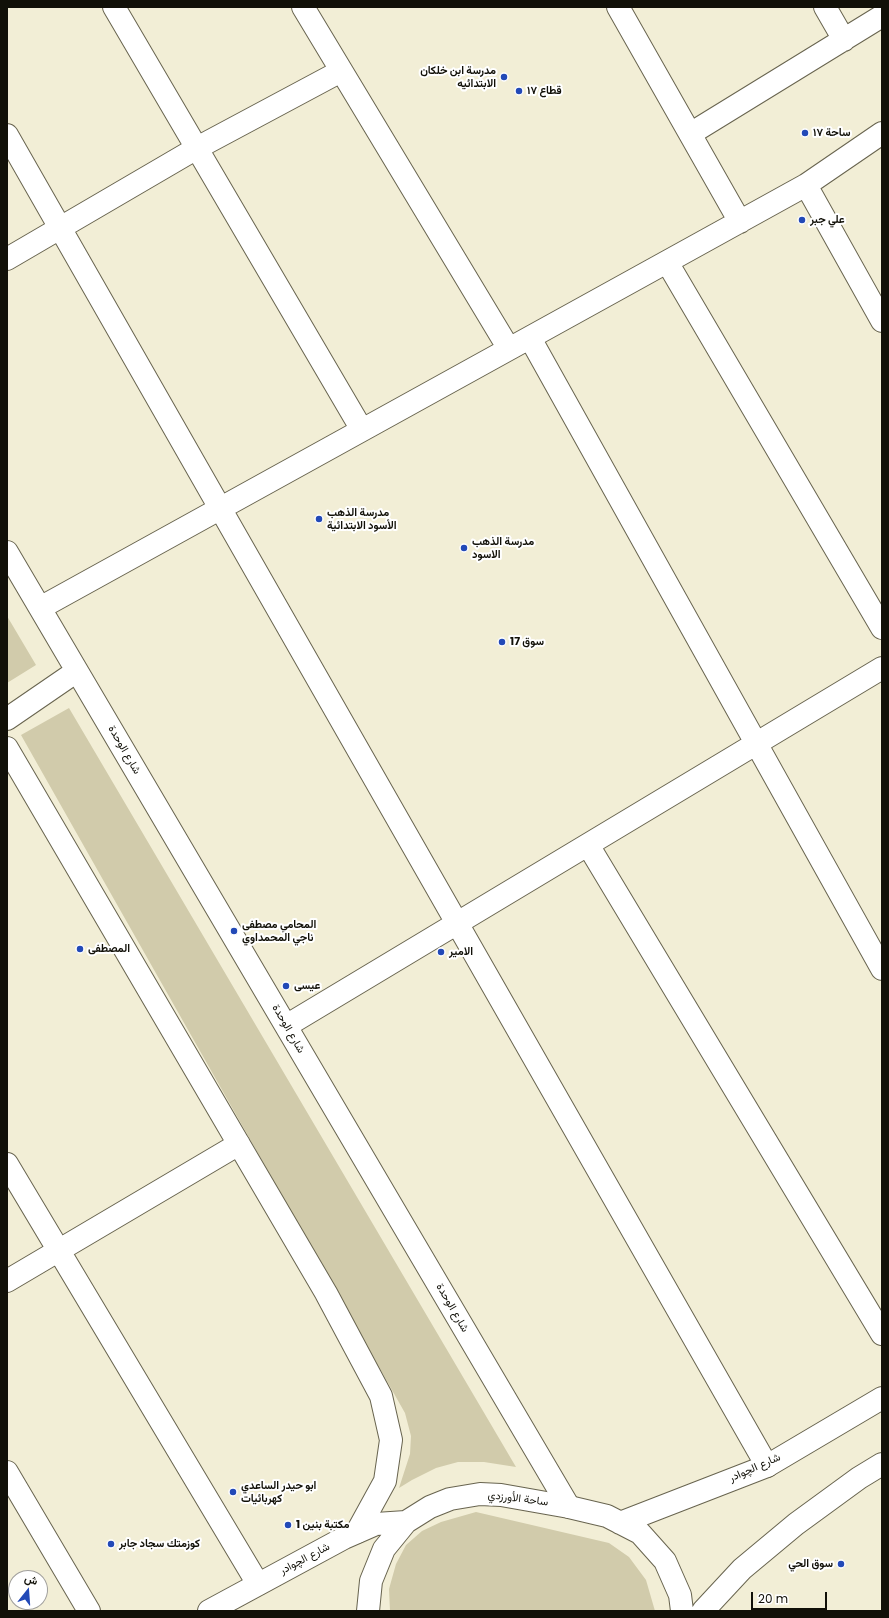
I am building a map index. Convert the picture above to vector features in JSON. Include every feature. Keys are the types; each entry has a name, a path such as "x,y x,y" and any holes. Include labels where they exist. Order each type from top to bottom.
{"street":[{"path":"114,7 362,430"},
{"path":"303,7 509,349"},
{"path":"618,7 740,222"},
{"path":"825,7 844,40"},
{"path":"690,134 882,16"},
{"path":"7,259 197,148 341,71"},
{"path":"40,608 806,185 882,134"},
{"path":"7,135 767,1466"},
{"path":"806,185 882,321"},
{"path":"666,262 882,628"},
{"path":"530,338 882,969"},
{"name":"شارع الوحدة","path":"7,552 569,1506"},
{"path":"286,1026 882,668"},
{"path":"7,719 77,671"},
{"path":"8,753 326,1293 381,1396 391,1440 385,1481 357,1532"},
{"path":"588,845 882,1334"},
{"path":"7,1281 239,1144"},
{"path":"7,1164 258,1584"},
{"name":"شارع الچوادر","path":"620,1523 767,1466 882,1398"},
{"path":"703,1611 742,1569 796,1524 859,1478 882,1464"},
{"path":"7,1472 88,1611"},
{"name":"ساحة الأورزدي","path":"368,1611 371,1581 384,1549 406,1522 430,1506 450,1499 480,1494 501,1495 569,1506 607,1516 640,1533 666,1560 680,1594 682,1611"},
{"name":"شارع الچوادر","path":"209,1611 357,1532 376,1524 406,1522"}],"shaded area":[{"path":"7,616 36,665 7,683"},
{"path":"69,708 516,1467 484,1462 458,1462 436,1468 399,1488 410,1454 411,1436 405,1413 21,735"},
{"path":"476,1512 609,1543 629,1557 646,1580 655,1611 390,1611 389,1589 396,1564 406,1545 422,1531 441,1522"}],"place":[{"name":"مدرسة ابن خلكان الابتدائيه","path":"504,77"},
{"name":"قطاع ١٧","path":"519,91"},
{"name":"ساحة ١٧","path":"805,133"},
{"name":"علي جبر","path":"802,220"},
{"name":"مدرسة الذهب الأسود الابتدائية","path":"319,519"},
{"name":"مدرسة الذهب الاسود","path":"464,548"},
{"name":"سوق 17","path":"502,642"},
{"name":"المحامي مصطفى ناجي المحمداوي","path":"234,931"},
{"name":"المصطفى","path":"80,949"},
{"name":"الامير","path":"441,952"},
{"name":"عيسى","path":"286,986"},
{"name":"ابو حيدر الساعدي كهربائيات","path":"233,1492"},
{"name":"مكتبة بنين 1","path":"288,1525"},
{"name":"كوزمتك سجاد جابر","path":"111,1544"},
{"name":"سوق الحي","path":"841,1564"}]}
